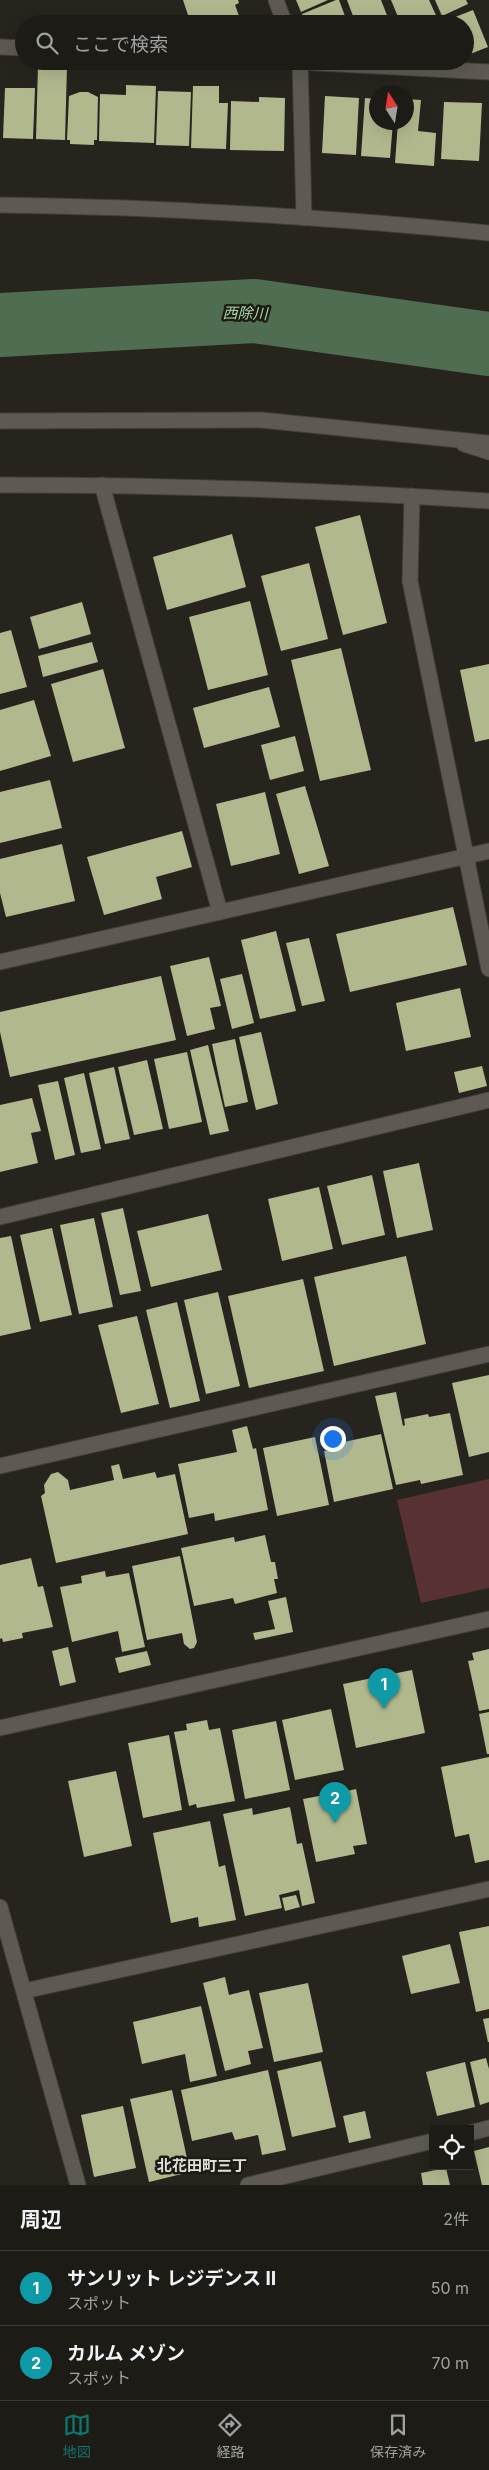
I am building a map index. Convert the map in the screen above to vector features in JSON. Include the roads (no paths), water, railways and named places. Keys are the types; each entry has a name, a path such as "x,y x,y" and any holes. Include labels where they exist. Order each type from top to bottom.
{"street":[{"path":"276,0 282,15"},
{"path":"0,47 15,48"},
{"path":"300,70 304,218"},
{"path":"451,70 489,72"},
{"path":"0,205 126,207 350,220 489,233"},
{"path":"0,421 261,420 489,443"},
{"path":"451,439 489,452"},
{"path":"102,485 220,912"},
{"path":"0,486 102,485 412,496 489,501"},
{"path":"412,496 410,581 464,857 489,969"},
{"path":"0,962 489,851"},
{"path":"0,1217 489,1100"},
{"path":"0,1466 489,1354"},
{"path":"0,1728 489,1619"},
{"path":"24,1991 489,1888"},
{"path":"0,1907 78,2185"},
{"path":"474,2132 489,2128"},
{"path":"248,2185 429,2143"}],"waterway":[{"name":"西除川","path":"0,325 254,311 489,344"}],"place":[{"name":"サンリット レジデンス Ⅱ","path":"384,1709"},
{"name":"カルム メゾン","path":"335,1823"}],"district":[{"name":"北花田町三丁","path":"202,2165"}]}
